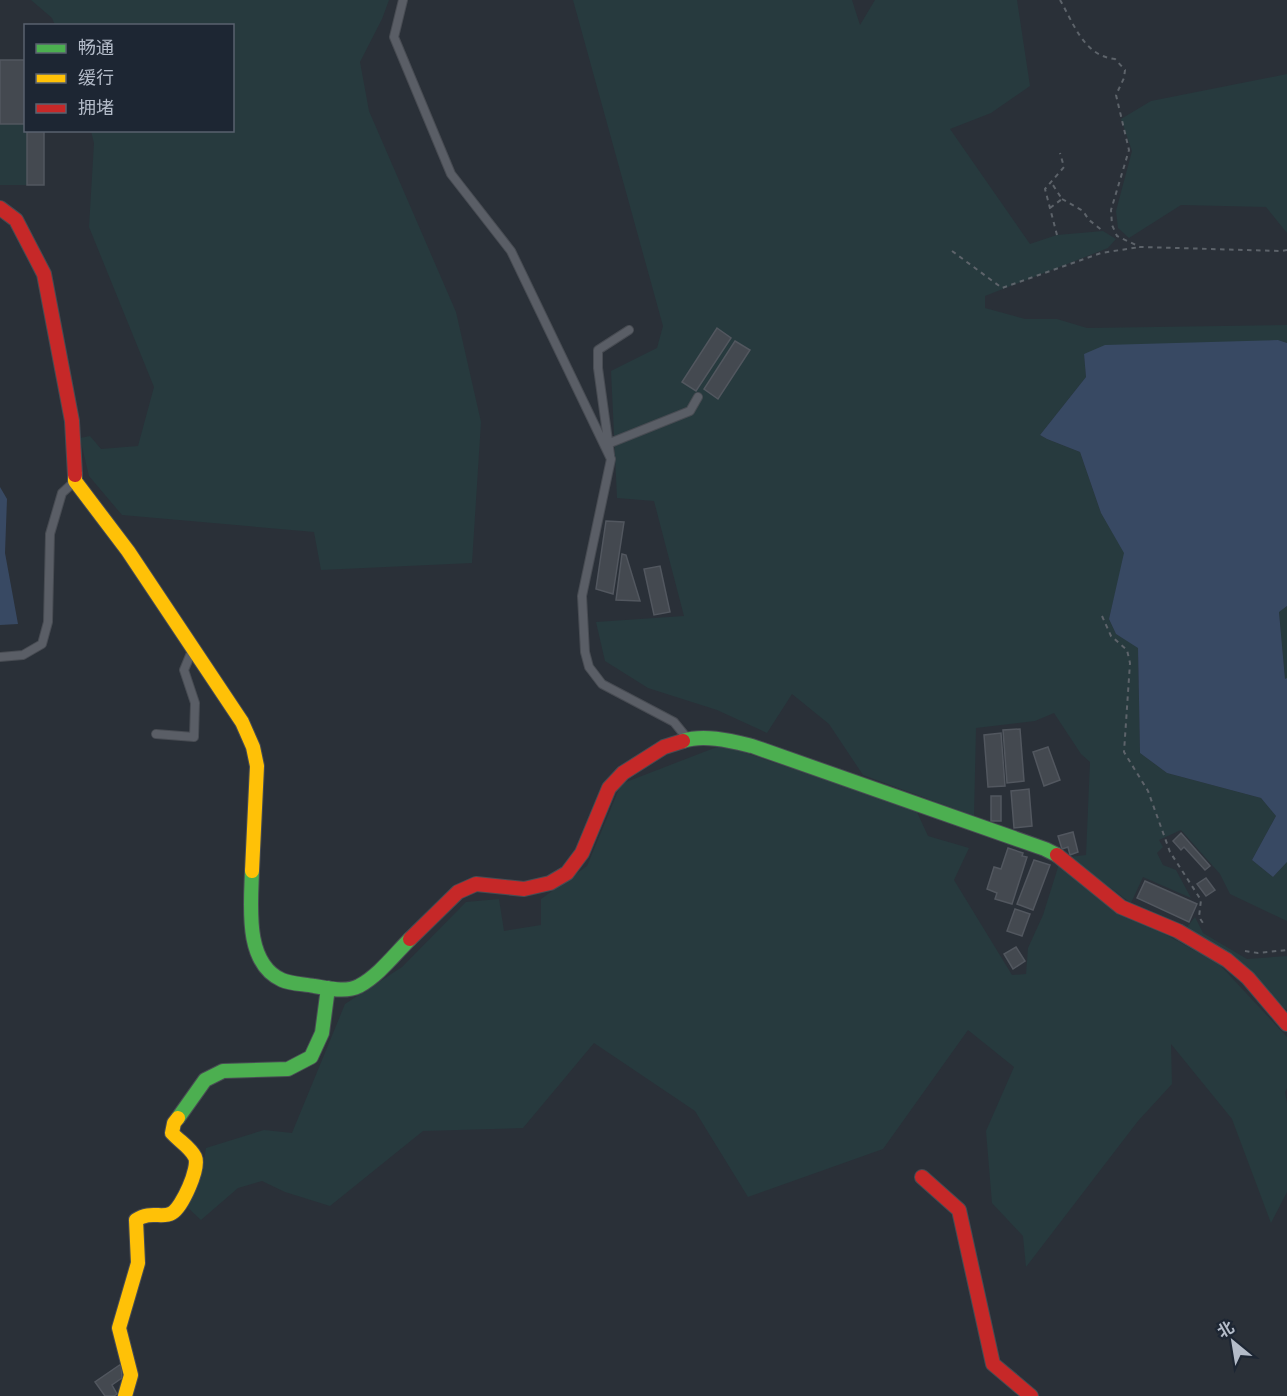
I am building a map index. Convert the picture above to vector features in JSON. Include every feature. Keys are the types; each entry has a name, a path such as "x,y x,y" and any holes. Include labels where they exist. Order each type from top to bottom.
{"street":[{"path":"0,208 16,220 44,274 72,421 75,481 128,550 242,722 253,747 257,766 250,916 255,946 264,964 282,980 339,990 357,987 372,977 458,892 476,884 524,889 550,883 567,873 582,853 609,788 622,773 664,747 688,739 720,739 752,746 1045,849 1063,858 1121,907 1178,931 1227,960 1248,978 1287,1024"},
{"path":"124,1396 131,1375 119,1328 138,1263 136,1220 146,1213 171,1214 180,1207 196,1162 193,1154 172,1133 174,1123 205,1080 223,1071 288,1069 310,1057 322,1033 328,988"},
{"path":"922,1177 958,1210 993,1364 1031,1396"}],"lane":[{"path":"403,0 394,37 451,174 511,251 610,459"},
{"path":"629,330 598,350 598,368 610,443 610,459 582,596 585,652 589,667 602,684 674,722 688,739"},
{"path":"610,443 690,411 698,397"},
{"path":"0,657 23,655 42,644 48,622 50,534 62,493 75,481"},
{"path":"156,734 194,737 195,703 183,670 193,649"}],"path":[{"path":"1060,0 1093,53 1114,59 1125,70 1116,95 1129,150 1111,210 1112,225 1117,236 1140,247"},
{"path":"1057,235 1045,189 1064,167 1060,153"},
{"path":"1051,182 1062,199 1083,211 1089,220 1103,231"},
{"path":"1050,208 1062,199"},
{"path":"952,251 1002,288 1101,253 1140,247 1287,250"},
{"path":"1102,616 1112,636 1127,650 1130,663 1124,752 1148,791 1170,852 1201,900 1199,917 1206,928"},
{"path":"1241,951 1258,953 1287,950"}],"green space":[{"path":"31,0 389,0 360,62 369,111 456,312 481,422 472,563 321,570 314,532 122,515 89,476 80,438 90,436 101,449 138,446 154,387 89,227 94,143 91,132 234,132 234,24 55,24 52,18"},
{"path":"573,0 852,0 860,25 875,0 1017,0 1030,86 991,113 950,129 1030,244 1057,235 1103,231 1116,239 1108,248 985,296 985,308 1025,319 1057,319 1087,328 1287,325 1287,343 1278,340 1084,354 1086,377 1040,435 1080,452 1101,513 1125,553 1109,619 1116,634 1138,647 1140,753 1167,773 1261,798 1276,816 1252,860 1273,877 1287,862 1287,921 1230,894 1220,874 1181,830 1159,840 1163,847 1157,853 1163,865 1176,870 1191,898 1143,877 1131,903 1069,857 1086,855 1090,762 1081,754 1054,713 1035,721 976,728 974,816 863,775 829,724 792,694 767,733 717,710 648,688 605,661 596,622 684,616 654,501 617,498 611,371 657,348 663,326"},
{"path":"1287,74 1287,233 1266,207 1181,205 1129,238 1118,228 1116,211 1132,151 1121,119 1151,101"},
{"path":"0,124 24,124 24,132 27,132 27,185 0,185"},
{"path":"1287,606 1287,678 1285,680 1279,611"},
{"path":"722,745 916,810 928,836 969,848 954,880 1012,975 1026,974 1028,948 1043,915 1059,864 1156,929 1219,964 1287,1037 1287,1088 1285,1092 1287,1192 1271,1223 1232,1119 1171,1044 1172,1084 1138,1121 1026,1267 1023,1236 992,1203 986,1131 1014,1067 968,1030 883,1149 748,1197 695,1111 594,1043 523,1128 423,1131 330,1206 285,1192 262,1181 238,1188 201,1220 187,1207 201,1179 206,1148 264,1130 292,1133 345,1004 402,967 466,902 499,899 504,931 541,925 541,899 587,866 621,784"},
{"path":"1195,917 1203,933 1247,959 1287,956 1287,1010 1187,927"}],"water":[{"path":"1278,340 1287,343 1287,606 1279,612 1285,679 1287,678 1287,862 1273,877 1252,860 1276,816 1261,798 1167,773 1140,753 1138,648 1116,634 1109,619 1124,553 1101,513 1080,452 1040,435 1086,377 1084,354 1105,345"},
{"path":"0,487 7,499 5,553 18,624 0,625"}],"building":[{"path":"0,60 24,60 24,124 0,124"},
{"path":"27,132 44,132 44,185 27,185"},
{"path":"717,328 731,338 696,391 682,382"},
{"path":"735,341 750,350 718,399 704,389"},
{"path":"606,521 624,522 613,594 596,589"},
{"path":"622,554 626,555 640,601 616,600"},
{"path":"660,566 670,612 654,615 644,569"},
{"path":"1020,729 1024,781 1007,783 1003,730"},
{"path":"1001,733 1005,786 988,787 984,735"},
{"path":"1048,747 1060,780 1044,786 1033,752"},
{"path":"1029,789 1032,826 1014,828 1011,791"},
{"path":"991,796 1001,796 1001,821 991,821"},
{"path":"1073,832 1078,852 1070,855 1068,847 1062,849 1058,836"},
{"path":"1181,833 1210,866 1205,870 1184,847 1181,850 1173,841"},
{"path":"1008,848 1023,853 1022,856 1027,857 1012,904 995,899 997,893 987,889 994,867 1001,869"},
{"path":"1034,860 1050,865 1033,910 1017,904"},
{"path":"1206,878 1215,890 1206,896 1197,884"},
{"path":"1145,881 1197,904 1189,922 1137,898"},
{"path":"1015,909 1030,914 1022,936 1007,931"},
{"path":"1016,947 1025,961 1013,969 1004,954"},
{"path":"121,1364 122,1378 112,1385 117,1394 105,1396 95,1382"}],"traffic: fast":[{"path":"683,741 709,738 752,746 1057,855"},
{"path":"252,871 251,916 256,947 261,961 270,972 282,980 331,989 354,988 373,976 410,939"},
{"path":"178,1118 205,1080 223,1071 288,1069 311,1057 322,1033 328,988"}],"traffic: slow":[{"path":"75,475 75,481 128,551 242,722 253,747 257,766 252,871"},
{"path":"125,1396 131,1375 119,1328 138,1263 136,1220 151,1215 172,1213 185,1196 195,1170 196,1162 193,1153 172,1133 174,1123 178,1118"}],"traffic: jam":[{"path":"0,208 16,220 44,274 72,421 75,475"},
{"path":"410,939 458,892 476,884 524,889 550,883 567,873 582,853 609,788 623,773 664,747 683,741"},
{"path":"1057,855 1121,907 1178,931 1227,960 1248,978 1287,1024"},
{"path":"922,1177 959,1210 993,1364 1031,1396"}]}
